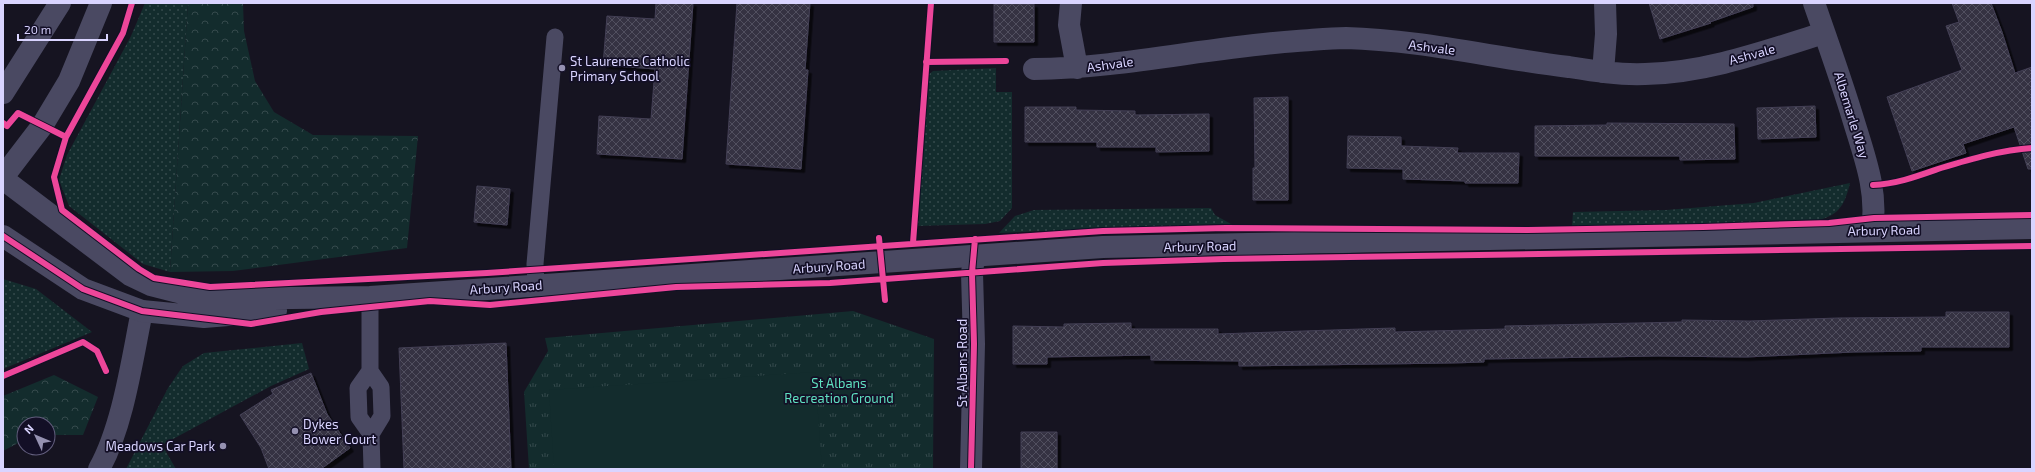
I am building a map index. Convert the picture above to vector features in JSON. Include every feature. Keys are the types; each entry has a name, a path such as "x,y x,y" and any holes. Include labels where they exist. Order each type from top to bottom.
{"street":[{"path":"3,93 60,3"},
{"path":"3,178 42,126 70,81 101,3"},
{"path":"1071,3 1069,25 1077,68"},
{"path":"1603,72 1606,34 1605,3"},
{"name":"Albemarle Way","path":"1814,3 1840,75 1873,185 1874,218 1872,230"},
{"name":"Ashvale","path":"1034,69 1077,68 1233,46 1345,38 1434,46 1603,72 1645,74 1694,69 1760,53 1824,33"},
{"name":"Arbury Road","path":"3,178 125,272 151,286 206,299 370,297 974,257 1102,247 1222,246 1872,230 2032,228"},
{"name":"Arbury Road","path":"3,236 83,288 142,311 204,318 315,308 370,297"},
{"name":"St Albans Road","path":"971,469 974,344 972,273 974,257"},
{"path":"99,469 110,449 131,367 142,311 151,286"}],"lane":[{"path":"536,285 535,264 555,37"},
{"path":"370,297 370,371 381,387 382,416 371,434 372,469"},
{"path":"370,371 358,388 359,417 371,434"}],"green space":[{"path":"145,3 188,3 170,272 143,264 69,206 59,180 67,155 131,36"},
{"path":"188,3 243,3 244,31 255,81 274,112 313,135 418,136 407,248 233,271 170,272"},
{"path":"996,68 996,92 1012,92 1012,208 1000,221 985,224 917,226 928,75 933,71"},
{"path":"1850,183 1841,207 1837,211 1825,218 1808,223 1572,226 1573,212 1666,210 1754,203"},
{"path":"1211,208 1215,215 1231,224 999,233 1015,216 1034,210"},
{"path":"3,279 36,289 92,332 3,369"},
{"name":"St Albans Recreation Ground","path":"853,311 934,339 933,469 529,469 524,392 548,351 545,338"},
{"path":"302,343 309,369 271,386 162,445 176,469 126,469 168,388 183,366 204,353"},
{"path":"815,372 822,469 554,469 549,390"},
{"path":"54,375 98,397 83,435 56,435 56,416 16,416 16,444 3,451 3,396"}],"building":[{"path":"656,3 693,3 682,159 597,154 599,116 651,119 655,69 603,65 607,16 655,19"},
{"path":"737,3 810,3 805,70 808,70 801,169 726,164"},
{"path":"1649,3 1753,3 1753,7 1710,22 1711,23 1660,39"},
{"path":"1952,3 1991,3 2015,73 2032,67 2032,169 2028,169 2014,127 1963,144 1966,153 1912,171 1887,97 1962,70 1946,26 1959,22"},
{"path":"994,4 1034,4 1034,42 994,42"},
{"path":"1288,97 1288,200 1253,200 1253,168 1255,168 1254,98"},
{"path":"1815,106 1816,137 1758,139 1757,108"},
{"path":"1025,107 1076,107 1076,110 1135,111 1135,115 1209,114 1209,151 1156,152 1156,147 1097,147 1097,142 1025,142"},
{"path":"1607,123 1734,124 1735,159 1680,160 1680,156 1535,156 1535,126 1607,125"},
{"path":"1348,136 1401,137 1401,146 1458,148 1457,153 1519,153 1518,183 1465,183 1465,181 1403,179 1403,169 1347,168"},
{"path":"477,186 510,189 507,225 474,222"},
{"path":"1946,312 2009,312 2009,347 1921,347 1921,351 1854,352 1746,357 1658,356 1484,359 1484,362 1451,363 1239,366 1239,361 1151,360 1151,355 1047,357 1047,364 1013,364 1013,326 1064,327 1064,324 1131,323 1131,329 1218,329 1218,334 1395,328 1395,332 1505,329 1505,326 1682,322 1682,320 1749,321 1946,317"},
{"path":"506,343 511,469 404,469 399,348"},
{"name":"Dykes Bower Court","path":"311,373 327,414 350,448 321,469 269,469 261,448 240,415 273,394 271,390"},
{"path":"1021,432 1057,432 1057,469 1021,469"}],"cycle path":[{"path":"132,3 123,33 66,137 54,177 62,210 139,269 154,278 210,287 487,273 1103,231 1226,228 1528,230 1703,227 1829,223 1874,218 2032,215"},
{"path":"913,243 931,3"},
{"path":"926,62 1006,61"},
{"path":"3,123 7,126 18,113 66,137"},
{"path":"1873,185 1907,179 1986,155 2032,148"},
{"path":"3,236 83,289 142,311 251,324 321,312 430,301 490,305 676,287 830,283 1103,263 1224,259 2032,246"},
{"path":"879,238 885,300"},
{"path":"971,469 974,344 972,273 975,239"},
{"path":"3,376 83,342 97,351 106,371"}],"place":[{"name":"St Laurence Catholic Primary School","path":"562,68"},
{"name":"Dykes Bower Court","path":"295,431"},
{"name":"Meadows Car Park","path":"223,446"}]}
